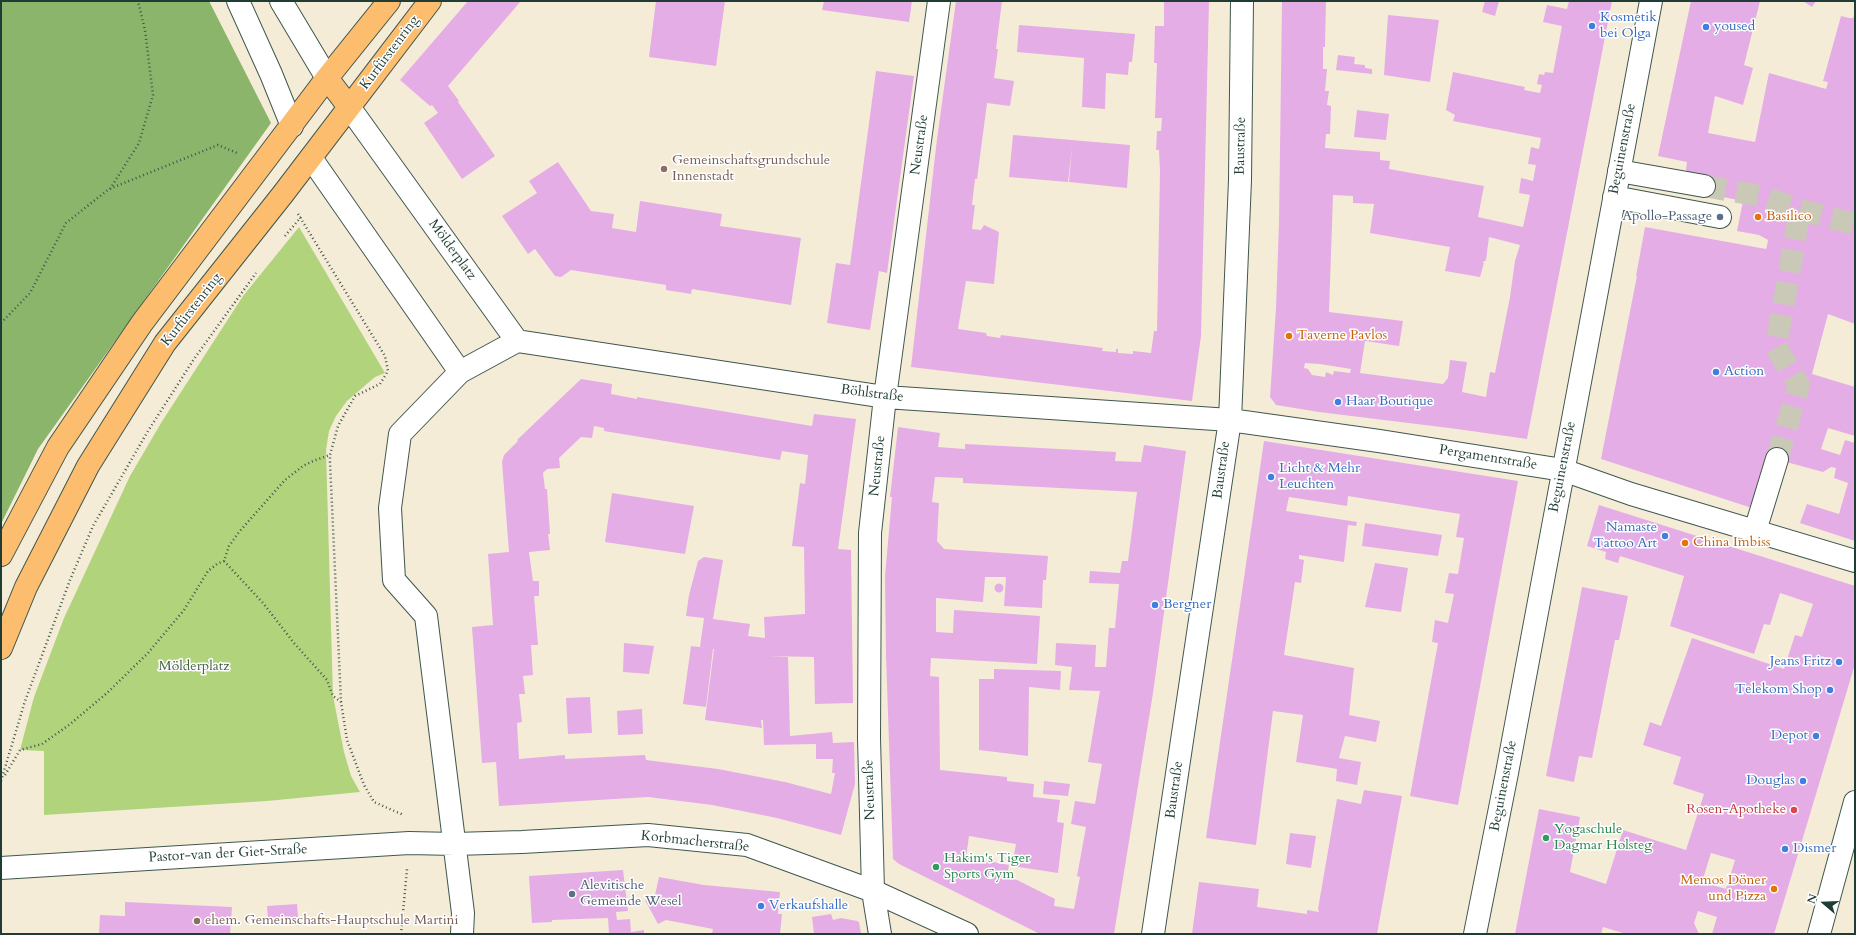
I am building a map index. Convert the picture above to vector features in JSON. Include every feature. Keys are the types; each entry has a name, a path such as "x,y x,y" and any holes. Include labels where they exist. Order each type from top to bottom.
{"main road":[{"path":"1,555 58,447 138,329 263,166 327,78 389,1"},
{"name":"Kurfürstenring","path":"1,648 26,586 96,453 165,343 311,158 430,1"},
{"path":"327,78 349,107"},
{"path":"292,126 311,158"}],"street":[{"path":"238,1 262,53 292,126"},
{"path":"281,1 327,78"},
{"name":"Neustraße","path":"880,934 873,891 869,738 870,533 885,397 939,1"},
{"name":"Baustraße","path":"1154,934 1230,420 1240,180 1242,1"},
{"name":"Beguinenstraße","path":"1475,934 1507,773 1562,470 1652,1"},
{"name":"Mölderplatz","path":"349,107 517,341"},
{"path":"311,158 460,372"},
{"path":"1619,171 1704,186"},
{"path":"1614,197 1720,217"},
{"path":"462,934 463,913 426,616 394,580 390,508 400,434 460,372 517,341"},
{"name":"Böhlstraße","path":"517,341 885,397 1230,420"},
{"name":"Pergamentstraße","path":"1230,420 1379,441 1562,470 1631,494 1855,561"},
{"path":"1755,531 1777,459"},
{"path":"1819,934 1852,825 1855,802"},
{"name":"Korbmacherstraße","path":"455,844 648,835 747,845 873,891 967,934"},
{"name":"Pastor-van der Giet-Straße","path":"1,868 409,843 455,844"}],"path":[{"path":"109,189 139,143 153,95 145,30 138,1"},
{"path":"1,323 30,293 66,223 109,189 218,145 263,166"},
{"path":"282,240 301,217 385,356 388,371 380,384 355,396 338,426 330,455 341,702 347,740 364,785 374,802 401,814 409,843 401,934"},
{"path":"2,780 28,694 70,580 93,526 148,431 194,359 258,271"},
{"path":"224,561 229,546 239,532 285,480 302,466 330,455"},
{"path":"2,780 20,750 42,744 69,725 107,693 148,653 184,610 208,571 216,564 224,561"},
{"path":"224,561 262,603 294,643 327,680 333,696 341,702"}],"green space":[{"path":"1,1 209,1 271,123 38,449 1,524"},
{"name":"Mölderplatz","path":"299,227 385,373 375,377 347,401 336,416 329,431 326,450 333,696 344,752 351,776 360,792 267,801 44,815 44,751 20,750 34,697 64,618 130,476 161,423 243,296"}],"building":[{"path":"468,1 521,1 448,86 495,156 462,179 424,123 438,113 432,105 430,106 400,80"},
{"path":"656,1 725,1 716,66 649,57"},
{"path":"824,1 912,1 909,22 822,10"},
{"path":"956,1 1002,1 994,78 1014,81 1010,106 987,103 972,205 975,205 972,229 981,230 984,225 999,232 994,284 966,281 958,329 986,333 987,336 1000,338 1001,335 1103,348 1102,351 1116,352 1116,349 1118,349 1118,353 1133,354 1133,351 1151,353 1154,331 1157,331 1160,172 1159,150 1156,150 1157,131 1161,131 1162,118 1155,118 1157,63 1154,63 1155,26 1164,26 1164,1 1209,1 1201,336 1192,401 911,367 937,139"},
{"path":"1282,1 1326,1 1323,69 1327,69 1325,91 1329,91 1327,105 1331,106 1330,134 1326,134 1325,148 1380,152 1380,160 1390,161 1389,169 1484,186 1478,217 1523,227 1530,195 1519,193 1521,178 1533,181 1536,165 1528,164 1531,147 1539,149 1541,138 1453,121 1455,115 1446,110 1453,72 1525,87 1524,90 1540,93 1542,85 1537,84 1539,74 1544,75 1545,72 1553,73 1562,26 1543,22 1547,5 1567,9 1569,1 1612,1 1527,439 1276,405 1270,397 1276,308 1279,223","holes":["1333,195 1353,196 1353,203 1374,204 1370,233 1450,247 1445,271 1480,277 1484,263 1482,263 1486,260 1489,237 1520,245 1515,261 1510,297 1495,373 1490,372 1486,397 1462,392 1467,362 1450,360 1448,378 1443,384 1360,373 1365,341 1399,346 1403,321 1329,312","1305,363 1320,364 1351,369 1350,373 1334,371 1333,375 1326,372 1325,377 1312,375 1308,369 1304,368"]},
{"path":"1485,1 1499,1 1495,16 1482,12"},
{"path":"1691,1 1760,1 1744,65 1753,68 1743,105 1715,96 1708,133 1755,142 1769,73 1826,89 1828,82 1823,81 1841,16 1853,18 1855,14 1855,324 1828,314 1812,374 1855,387 1855,436 1828,428 1821,449 1840,455 1845,440 1855,443 1855,541 1800,523 1807,504 1839,514 1848,483 1834,478 1836,468 1831,467 1823,472 1768,457 1752,508 1601,459 1637,276 1645,227 1766,249 1767,246 1768,240 1759,235 1737,231 1743,201 1703,193 1686,170 1687,162 1658,156"},
{"path":"1803,1 1816,1 1812,7"},
{"path":"1388,15 1439,20 1430,82 1384,75"},
{"path":"1019,25 1135,34 1132,62 1129,62 1128,75 1106,73 1105,109 1082,107 1084,58 1017,52"},
{"path":"1338,55 1355,57 1354,64 1365,65 1365,68 1372,69 1372,74 1336,70"},
{"path":"876,71 914,76 887,273 879,271 870,330 827,323 836,263 850,265"},
{"path":"1357,110 1389,114 1386,140 1354,137"},
{"path":"1013,135 1130,145 1127,188 1069,182 1072,147 1068,182 1009,177"},
{"path":"558,162 591,211 614,214 612,228 636,232 640,201 722,214 720,226 801,238 791,305 692,289 691,294 666,290 666,285 571,270 561,277 555,276 535,249 528,254 502,216 537,193 529,181"},
{"path":"581,379 612,384 611,394 812,426 814,414 856,419 838,549 851,550 853,703 815,704 814,657 768,656 788,657 790,736 832,732 833,743 854,742 855,784 841,835 777,818 712,805 648,797 499,806 496,762 482,763 472,627 493,625 488,554 509,552 502,462 504,455 518,441 517,440","holes":["594,426 604,428 604,431 780,460 782,451 808,455 805,484 800,483 792,546 804,547 805,614 764,617 765,638 748,636 750,624 713,619 723,560 704,557 698,561 689,595 686,616 704,618 700,647 707,648 691,646 683,704 706,707 714,649 705,720 762,728 761,720 763,720 764,745 816,744 816,759 833,759 832,773 835,773 831,794 785,782 718,769 646,760 645,755 565,759 565,755 519,759 517,723 522,722 519,694 525,694 523,676 533,675 531,645 538,645 534,596 539,596 539,581 533,581 529,552 550,550 548,534 550,534 547,489 545,489 543,473 547,469 560,468 559,458 581,437 592,438"]},
{"path":"898,427 940,433 938,447 965,449 965,444 1116,452 1115,461 1141,462 1144,445 1186,451 1153,693 1114,934 1040,934 899,864 893,859 886,656 885,576 892,497 890,497","holes":["935,477 963,478 963,483 1137,492 1128,561 1122,561 1120,573 1090,571 1089,583 1119,584 1115,628 1109,628 1106,667 1095,667 1096,645 1056,643 1055,665 1072,667 1069,690 1100,691 1088,762 1102,764 1095,804 1075,801 1071,824 1086,827 1077,876 1080,877 1074,909 1054,906 1055,899 1007,875 1009,865 966,857 969,836 1016,844 1012,866 1058,873 1064,823 1057,822 1060,800 1033,797 1034,784 1007,781 1007,777 940,770 939,677 930,676 931,658 1037,664 1040,616 954,610 953,633 936,632 936,598 983,602 985,577 1006,577 1004,606 1042,608 1043,580 1046,580 1048,556 944,549 937,541 939,503 932,502"]},
{"path":"1264,441 1518,481 1458,805 1410,796 1438,643 1432,642 1435,620 1448,623 1454,594 1445,593 1449,573 1458,574 1464,538 1456,537 1460,514 1348,496 1347,506 1289,497 1286,511 1357,522 1356,526 1348,525 1344,562 1299,555 1299,559 1304,560 1301,583 1295,582 1284,655 1354,668 1349,715 1380,721 1376,742 1345,736 1339,758 1361,762 1357,785 1336,781 1337,769 1296,762 1303,715 1273,711 1256,845 1206,838"},
{"path":"612,493 694,506 685,554 605,542"},
{"path":"1599,505 1855,586 1855,664 1774,934 1712,934 1717,917 1698,911 1694,923 1699,934 1626,934 1603,927 1601,934 1515,934 1539,809 1580,817 1570,872 1606,884 1623,830 1686,850 1704,794 1673,784 1681,757 1643,745 1650,722 1661,726 1692,638 1784,669 1795,635 1802,637 1813,604 1780,593 1770,625 1764,624 1754,654 1670,626 1684,576 1620,556 1618,563 1605,559 1606,552 1587,546","holes":["1711,853 1735,860 1726,889 1702,882"]},
{"path":"1365,523 1442,535 1438,556 1362,546"},
{"path":"1375,563 1408,568 1401,612 1365,607"},
{"path":"997,584 1001,584 1003,588 1001,592 997,592 995,590 995,586"},
{"path":"1582,587 1628,596 1619,640 1615,640 1592,758 1579,756 1574,782 1546,776"},
{"path":"624,643 654,646 649,674 623,672"},
{"path":"994,669 1061,671 1060,690 1029,687 1028,756 979,750 979,679 994,679"},
{"path":"590,697 592,733 568,734 566,698"},
{"path":"642,709 643,734 618,735 617,711"},
{"path":"1044,781 1070,784 1068,796 1043,794"},
{"path":"1364,790 1402,796 1377,934 1192,934 1199,882 1259,889 1257,907 1307,914 1307,910 1319,912 1318,909 1337,799 1361,804"},
{"path":"1290,833 1316,836 1311,868 1286,864"},
{"name":"Alevitische Gemeinde Wesel","path":"623,870 628,911 616,912 617,920 630,919 631,932 644,930 644,934 609,934 608,918 552,920 552,922 532,923 529,876"},
{"path":"659,877 704,885 780,892 778,914 782,914 780,934 712,934 713,929 666,920 658,924 645,900 655,895"},
{"path":"125,902 232,907 230,934 99,934 100,915 125,916"},
{"path":"297,904 298,917 268,918 267,906"},
{"path":"831,914 833,920 841,918 859,922 861,934 814,934 812,917"}],"tunnel":[{"path":"1704,186 1761,196 1800,210 1855,224"},
{"path":"1777,459 1799,385 1776,347 1800,210"}],"place":[{"name":"Kosmetik bei Olga","path":"1592,26"},
{"name":"yoused","path":"1706,27"},
{"name":"Gemeinschaftsgrundschule Innenstadt","path":"664,169"},
{"name":"Apollo-Passage","path":"1720,217"},
{"name":"Basilico","path":"1758,217"},
{"name":"Taverne Pavlos","path":"1289,336"},
{"name":"Action","path":"1716,372"},
{"name":"Haar Boutique","path":"1338,402"},
{"name":"Licht & Mehr Leuchten","path":"1271,477"},
{"name":"Namaste Tattoo Art","path":"1665,536"},
{"name":"China Imbiss","path":"1685,543"},
{"name":"Bergner","path":"1155,605"},
{"name":"Jeans Fritz","path":"1839,662"},
{"name":"Telekom Shop","path":"1830,690"},
{"name":"Depot","path":"1816,736"},
{"name":"Douglas","path":"1803,781"},
{"name":"Rosen-Apotheke","path":"1794,810"},
{"name":"Yogaschule Dagmar Holsteg","path":"1546,838"},
{"name":"Dismer","path":"1785,849"},
{"name":"Hakim's Tiger Sports Gym","path":"936,867"},
{"name":"Memos Döner und Pizza","path":"1774,889"},
{"name":"Alevitische Gemeinde Wesel","path":"572,894"},
{"name":"Verkaufshalle","path":"761,906"},
{"name":"ehem. Gemeinschafts-Hauptschule Martini","path":"197,921"}]}
